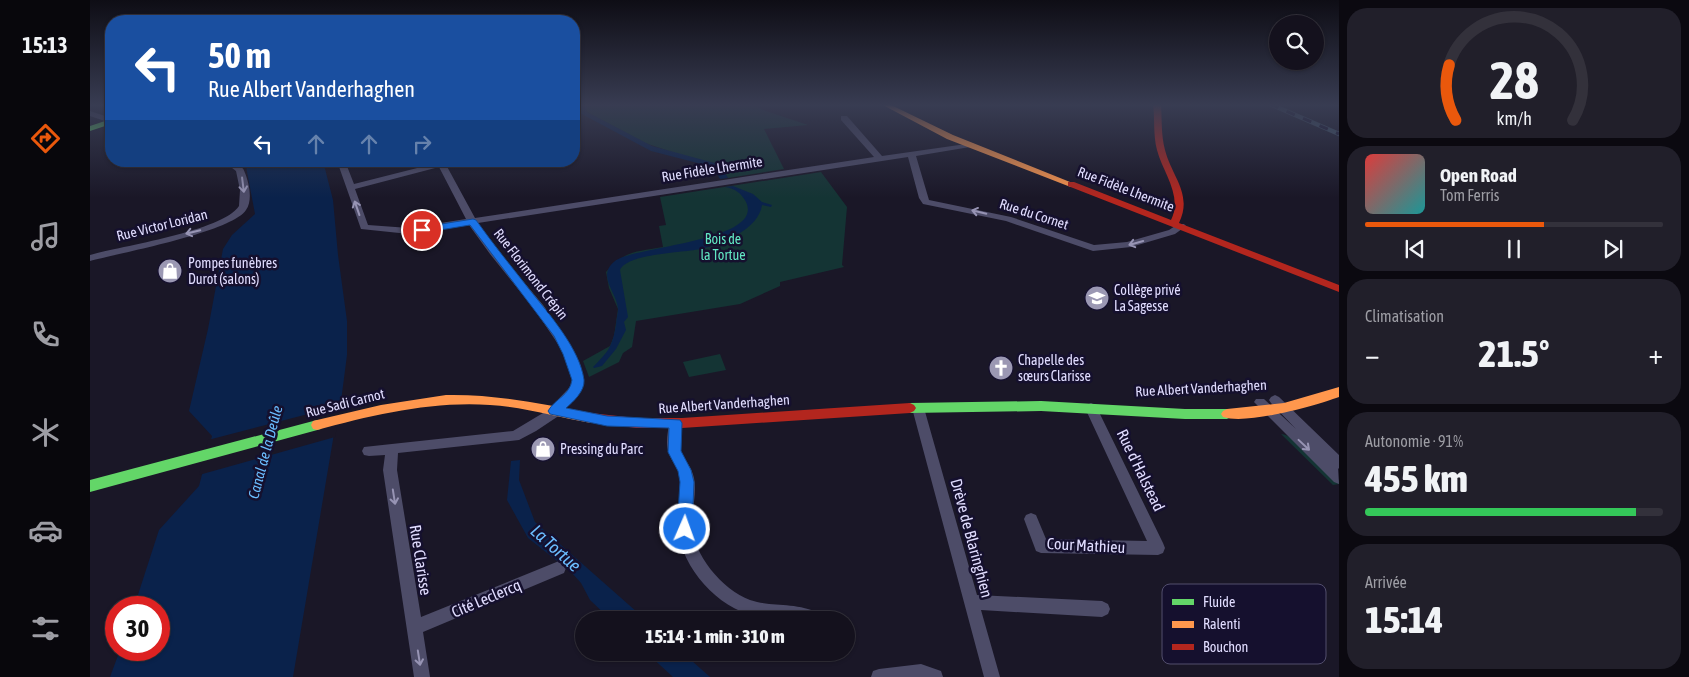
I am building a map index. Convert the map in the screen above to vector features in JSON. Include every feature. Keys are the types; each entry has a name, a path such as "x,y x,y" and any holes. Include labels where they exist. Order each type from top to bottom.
{"main road":[{"path":"948,136 970,145"},
{"path":"1160,136 1161,150 1180,201 1178,225"},
{"name":"Rue Fidèle Lhermite","path":"970,145 1339,289"},
{"name":"Rue Albert Vanderhaghen","path":"1272,405 1339,381"},
{"name":"Rue Albert Vanderhaghen","path":"554,411 607,421 675,423 796,414 1005,406 1191,413 1320,400 1339,392"},
{"name":"Rue Sadi Carnot","path":"90,486 390,407 452,399 510,402 554,411"}],"street":[{"path":"859,136 881,160"},
{"name":"Rue Fidèle Lhermite","path":"350,188 364,228 415,231 476,227 548,208 709,185 741,178 881,160 970,145"},
{"name":"Rue du Cornet","path":"911,155 923,198 926,202 1005,218 1090,247 1128,245 1172,232 1178,225"},
{"name":"Rue Victor Loridan","path":"90,258 216,226 230,220 238,215 245,201 242,174 238,167"},
{"path":"343,167 350,188 423,167"},
{"path":"443,167 476,227"},
{"name":"Rue Florimond Crépin","path":"476,227 558,334 570,357 576,373 577,386 571,396 554,411"},
{"path":"1272,405 1339,463"},
{"path":"1272,405 1339,478"},
{"name":"Drève de Blaringhien","path":"918,408 992,677"},
{"name":"Rue d'Halstead","path":"1091,408 1158,548"},
{"path":"369,451 511,437 526,432 554,411"},
{"path":"675,423 674,452 684,470 687,482 686,536 691,552 701,569 723,590 746,606 765,611"},
{"name":"Rue Clarisse","path":"392,449 390,470 422,677"},
{"name":"Cour Mathieu","path":"1030,519 1041,546 1158,548"},
{"name":"Cité Leclercq","path":"414,628 559,568"},
{"path":"971,602 1102,609"},
{"path":"879,677 920,672 935,677"}],"green space":[{"path":"631,136 767,136 784,169 728,178 722,167 718,164 681,155 645,143"},
{"name":"Bois de la Tortue","path":"821,172 847,207 842,265 844,267 780,282 780,286 740,304 636,321 632,347 623,353 619,362 589,377 583,361 610,346 614,336 618,309 609,288 606,272 625,256 638,251 663,247 659,226 666,225 660,197"},
{"path":"720,354 726,370 689,377 683,362"},
{"path":"1281,434 1303,446 1339,480 1339,484 1333,485"}],"water":[{"path":"622,136 632,136 652,146 718,164 728,178 720,179 713,167 651,151"},
{"name":"Canal de la Deûle","path":"246,167 325,167 333,200 347,321 347,355 340,409 338,410 293,677 110,677 116,661 170,661 170,596 138,596 159,530 199,486 212,436 189,411 208,329 223,249 232,235 255,214"},
{"path":"733,186 753,194 762,202 772,205 771,207 762,205 759,214 747,228 718,244 700,249 644,257 625,264 620,270 628,317 624,322 626,330 616,349 602,366 594,368 609,348 616,325 617,303 607,278 607,272 610,267 615,261 627,256 718,234 736,226 747,215 746,202 742,196 738,192 725,187"},
{"name":"La Tortue","path":"520,460 519,480 535,522 636,611 602,611 590,600 581,583 571,572 528,538 507,500 511,461"},
{"path":"656,661 692,661 710,677 673,677"}],"pier":[{"path":"343,405 335,437 199,475 208,440"}],"traffic: fast":[{"path":"910,408 1041,406 1185,414 1227,414"},
{"path":"90,486 317,425"}],"traffic: slow":[{"path":"947,136 1071,184"},
{"path":"1227,414 1284,408 1339,392"},
{"path":"317,425 402,405 468,399 515,403 591,418"}],"traffic: jam":[{"path":"1159,136 1164,160 1179,196 1179,214 1174,223"},
{"path":"1071,184 1339,289"},
{"path":"591,418 636,423 682,423 824,412 910,408"}],"place":[{"name":"Pompes funèbres Durot (salons)","path":"170,271"},
{"name":"Collège privé La Sagesse","path":"1097,298"},
{"name":"Chapelle des sœurs Clarisse","path":"1001,368"},
{"name":"Pressing du Parc","path":"543,449"}],"route":[{"path":"422,230 473,222 562,339 578,380 571,396 554,411 607,421 675,423 674,452 684,470 687,482 685,529"}]}
